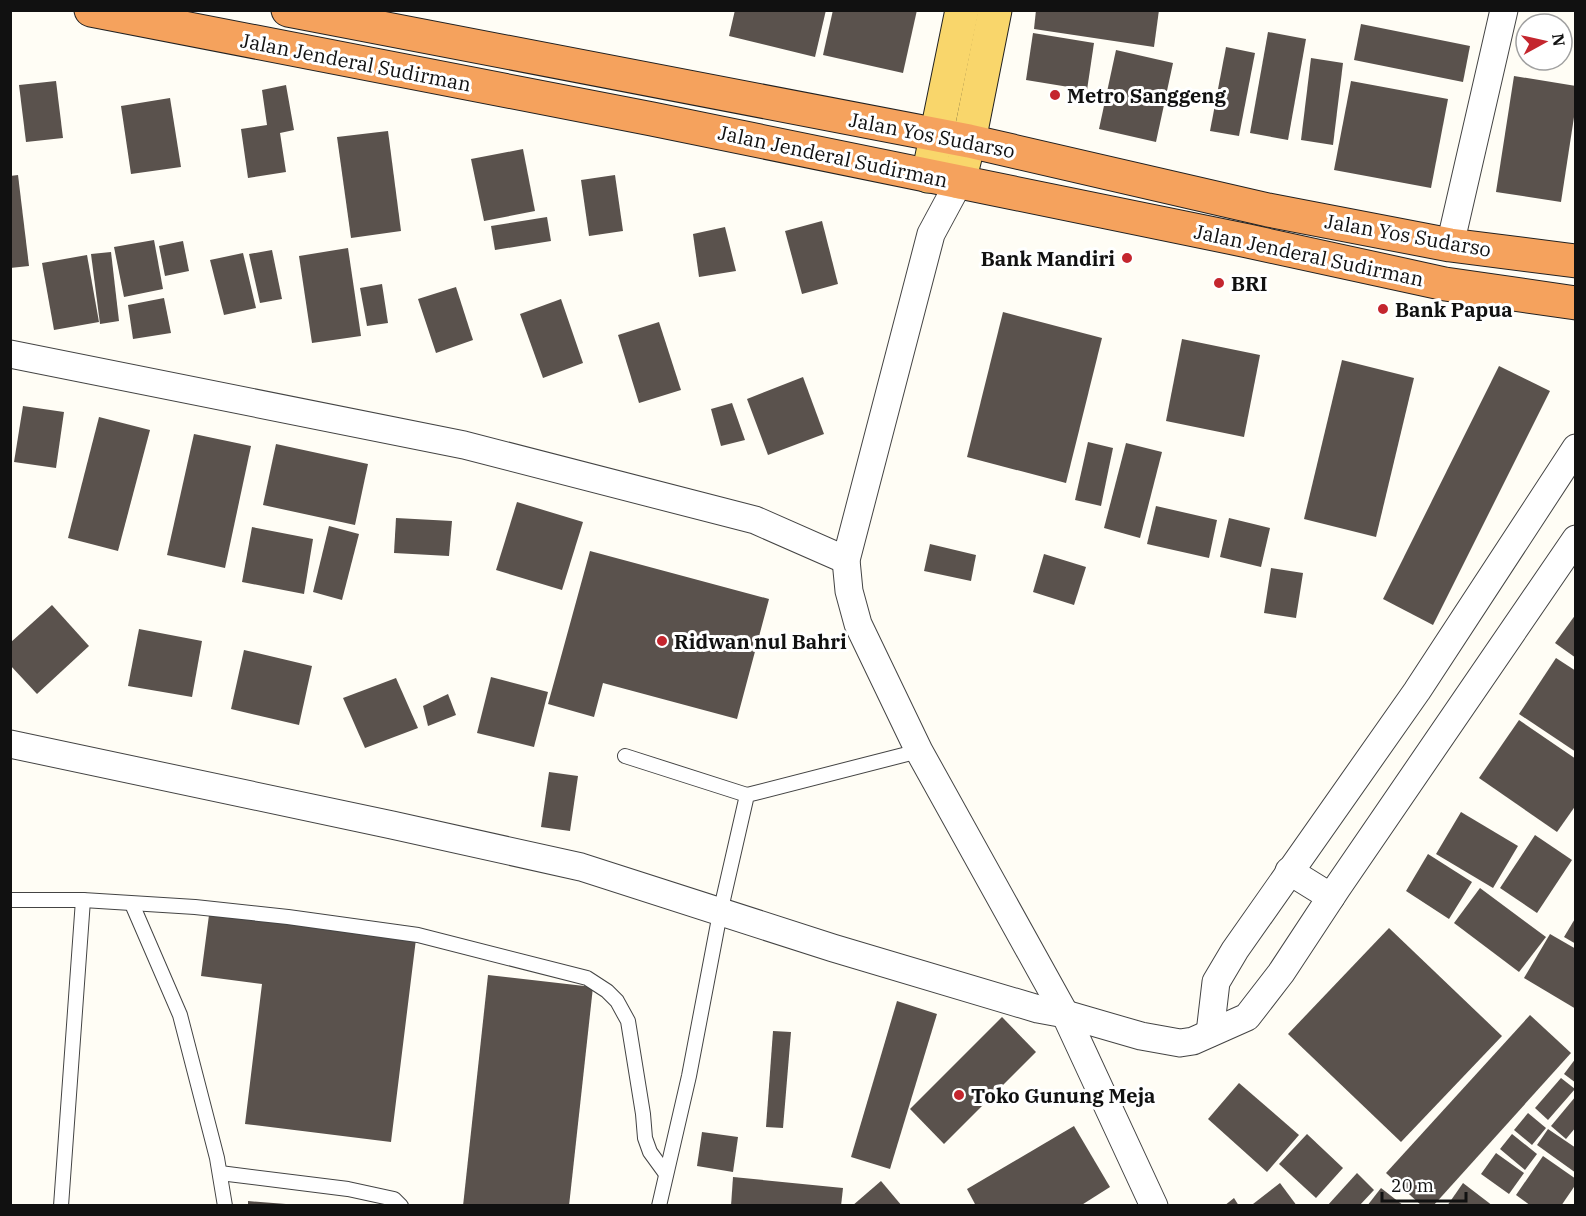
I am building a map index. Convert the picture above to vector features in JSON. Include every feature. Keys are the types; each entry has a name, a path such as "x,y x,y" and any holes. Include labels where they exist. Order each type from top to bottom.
{"highway":[{"name":"Jalan Jenderal Sudirman","path":"90,10 652,119 1248,241 1445,285 1575,303"},
{"name":"Jalan Yos Sudarso","path":"288,10 969,141 1268,210 1450,245 1575,261"}],"main road":[{"path":"944,179 937,135 962,10"},
{"path":"944,179 969,141 994,10"}],"street":[{"path":"1450,245 1504,10"},
{"path":"944,179 846,560 849,591 858,624 919,751 1065,1014 1155,1206"},
{"path":"10,354 464,444 755,520 846,560"},
{"path":"1210,1033 1216,982 1235,950 1417,691 1575,448"},
{"path":"10,744 581,867 720,913 1038,1009 1065,1014 1141,1036 1180,1043 1193,1041 1247,1017 1281,973 1575,539"},
{"path":"1417,691 1456,713"},
{"path":"1289,872 1331,897"}],"lane":[{"path":"625,756 747,795 919,751"},
{"path":"659,1206 689,1076 720,913 747,795"},
{"path":"10,900 83,900 195,907 288,917 418,935 587,978 617,1000 628,1021 645,1138 650,1152 666,1174"},
{"path":"61,1206 83,900"},
{"path":"132,904 180,1016 220,1173 225,1206"},
{"path":"220,1173 348,1189 394,1199 400,1206"}],"building":[{"path":"735,10 826,10 815,57 729,36"},
{"path":"833,10 917,10 903,73 823,55"},
{"path":"1036,10 1159,10 1154,47 1034,29"},
{"path":"1361,24 1470,46 1463,82 1354,60"},
{"path":"1268,32 1306,39 1288,140 1250,133"},
{"path":"1033,33 1094,43 1087,90 1026,80"},
{"path":"1226,47 1255,53 1239,136 1210,131"},
{"path":"1116,50 1173,63 1156,142 1099,129"},
{"path":"1311,58 1343,63 1333,145 1301,140"},
{"path":"1514,76 1576,86 1576,104 1561,202 1496,192"},
{"path":"56,81 63,138 26,142 19,85"},
{"path":"1351,81 1448,99 1431,188 1334,170"},
{"path":"286,85 294,130 280,133 286,172 248,178 241,129 267,125 262,90"},
{"path":"170,98 181,167 131,174 121,106"},
{"path":"388,131 401,231 351,238 337,137"},
{"path":"523,149 535,211 484,221 471,159"},
{"path":"18,175 29,266 10,268 10,176"},
{"path":"615,175 623,231 589,236 581,180"},
{"path":"547,217 551,241 495,250 491,226"},
{"path":"822,221 838,284 802,294 785,231"},
{"path":"725,227 736,271 699,277 693,234"},
{"path":"154,240 163,289 124,297 114,247"},
{"path":"183,241 189,271 165,276 159,246"},
{"path":"348,248 361,336 312,343 299,256"},
{"path":"272,250 282,299 260,303 249,254"},
{"path":"111,252 119,321 100,324 91,254"},
{"path":"243,253 256,308 224,315 210,260"},
{"path":"87,255 99,322 54,330 42,263"},
{"path":"382,284 388,323 367,326 360,288"},
{"path":"456,287 473,340 436,353 418,299"},
{"path":"164,298 171,333 133,339 128,305"},
{"path":"561,299 583,363 543,378 520,314"},
{"path":"1003,312 1102,338 1066,483 967,457"},
{"path":"659,322 681,390 639,403 618,335"},
{"path":"1182,339 1260,355 1244,437 1166,421"},
{"path":"1342,360 1414,378 1376,537 1304,519"},
{"path":"1499,366 1550,391 1433,625 1383,599"},
{"path":"803,377 824,434 768,455 747,399"},
{"path":"732,403 745,440 721,446 711,409"},
{"path":"23,406 64,412 56,468 14,462"},
{"path":"99,417 150,430 118,551 68,538"},
{"path":"194,434 251,446 225,568 167,555"},
{"path":"1088,442 1113,448 1101,506 1075,500"},
{"path":"1126,443 1162,452 1140,538 1104,528"},
{"path":"276,444 368,464 355,525 263,505"},
{"path":"517,502 583,522 562,590 496,570"},
{"path":"1156,506 1217,520 1209,558 1147,544"},
{"path":"396,518 452,521 449,556 394,553"},
{"path":"1229,518 1270,528 1261,567 1220,557"},
{"path":"329,526 359,534 342,600 313,592"},
{"path":"252,527 313,539 304,594 242,582"},
{"path":"930,544 976,555 971,581 924,571"},
{"name":"Ridwan nul Bahri","path":"590,551 769,599 737,719 603,683 594,717 548,704"},
{"path":"1044,554 1086,567 1074,605 1033,592"},
{"path":"1271,568 1303,573 1296,618 1264,613"},
{"path":"52,605 89,646 37,694 10,665 10,643"},
{"path":"1576,614 1576,658 1555,643"},
{"path":"139,629 202,641 192,697 128,686"},
{"path":"244,650 312,666 299,725 231,709"},
{"path":"1556,658 1576,671 1576,752 1519,714"},
{"path":"491,677 548,692 534,747 477,733"},
{"path":"396,678 418,728 365,748 343,698"},
{"path":"448,694 456,715 428,726 423,706"},
{"path":"1519,720 1576,759 1576,805 1557,832 1479,778"},
{"path":"549,772 578,776 570,831 541,827"},
{"path":"1461,812 1518,846 1493,888 1436,854"},
{"path":"1535,835 1572,860 1537,913 1500,888"},
{"path":"1428,854 1472,882 1449,919 1406,891"},
{"path":"1480,888 1546,937 1519,972 1454,923"},
{"path":"209,915 416,939 391,1142 245,1124 262,984 201,976"},
{"path":"1576,917 1576,944 1564,937"},
{"path":"1389,928 1502,1036 1401,1142 1288,1034"},
{"path":"1550,934 1576,949 1576,1009 1524,978"},
{"path":"488,975 593,987 569,1206 463,1206"},
{"path":"897,1001 937,1014 890,1169 851,1157"},
{"path":"1530,1015 1571,1053 1433,1206 1422,1206 1386,1173"},
{"name":"Toko Gunung Meja","path":"1002,1017 1036,1052 944,1144 910,1109"},
{"path":"773,1031 791,1032 783,1128 766,1127"},
{"path":"1576,1058 1576,1083 1564,1074"},
{"path":"1561,1078 1575,1089 1548,1120 1535,1108"},
{"path":"1239,1083 1299,1135 1267,1172 1208,1119"},
{"path":"1576,1096 1576,1127 1566,1139 1551,1126"},
{"path":"1528,1113 1546,1128 1532,1145 1514,1130"},
{"path":"1074,1126 1110,1187 1080,1206 976,1206 967,1189"},
{"path":"1548,1129 1576,1148 1576,1173 1537,1145"},
{"path":"702,1132 738,1137 733,1172 697,1166"},
{"path":"1307,1134 1343,1168 1316,1198 1279,1164"},
{"path":"1512,1134 1537,1154 1525,1170 1500,1149"},
{"path":"1496,1153 1524,1173 1509,1194 1481,1174"},
{"path":"1543,1156 1576,1179 1576,1184 1561,1206 1531,1206 1516,1195"},
{"path":"1357,1173 1374,1190 1359,1206 1327,1206"},
{"path":"733,1177 843,1188 841,1206 731,1206"},
{"path":"881,1181 902,1206 852,1206"},
{"path":"1280,1183 1297,1206 1254,1206 1253,1204"},
{"path":"1463,1183 1493,1206 1447,1206"},
{"path":"1381,1188 1404,1206 1367,1206"},
{"path":"1234,1198 1239,1206 1224,1206"},
{"path":"248,1201 286,1204 286,1206 248,1206"}],"place":[{"name":"Metro Sanggeng","path":"1055,95"},
{"name":"Bank Mandiri","path":"1127,258"},
{"name":"BRI","path":"1219,283"},
{"name":"Bank Papua","path":"1383,309"},
{"name":"Ridwan nul Bahri","path":"662,641"},
{"name":"Toko Gunung Meja","path":"959,1095"}]}
